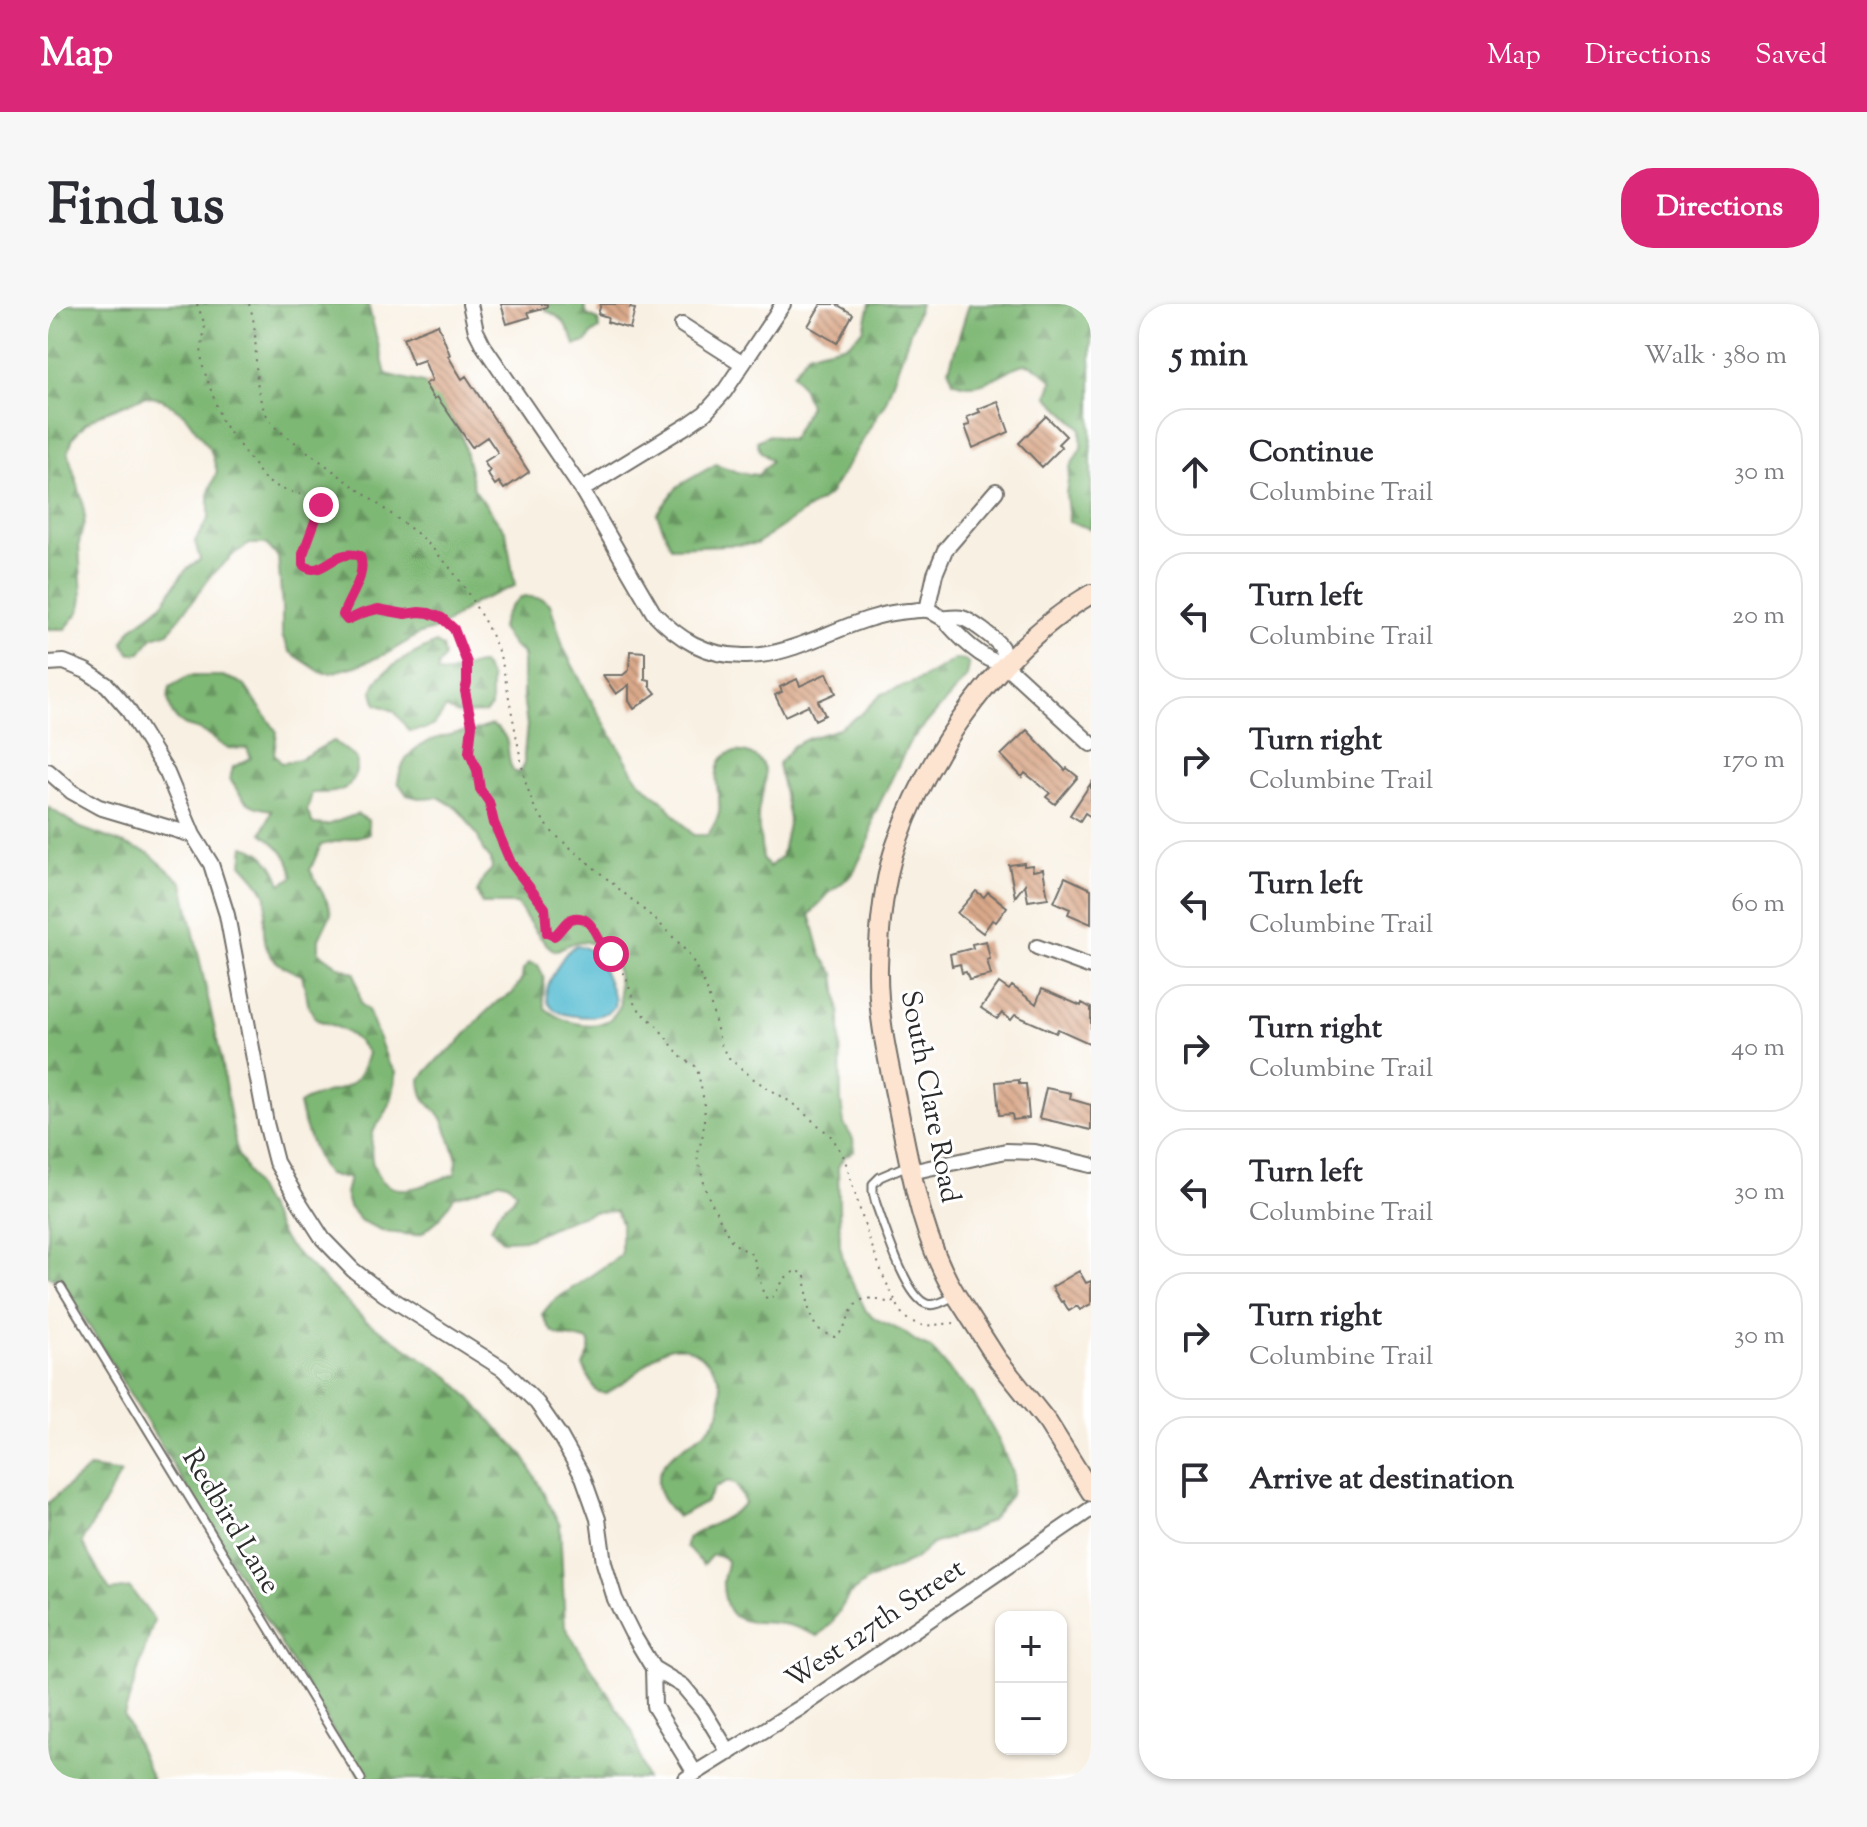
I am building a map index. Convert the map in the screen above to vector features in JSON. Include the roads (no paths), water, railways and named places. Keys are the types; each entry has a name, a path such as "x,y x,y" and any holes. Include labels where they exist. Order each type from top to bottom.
{"street":[{"path":"470,304 476,331 483,345 582,490 653,612 667,628 686,642 703,650 741,656 762,655 871,617 927,610 943,618 990,661 1005,665 1091,744"},
{"path":"582,490 705,413 724,392 783,304"},
{"path":"682,325 743,364"},
{"path":"927,610 935,574 945,550 996,491"},
{"name":"South Clare Road","path":"1091,594 1052,621 992,677 935,761 896,844 884,895 878,968 881,1021 925,1228 956,1295 997,1359 1048,1423 1091,1492"},
{"path":"48,663 64,662 86,671 107,685 127,708 167,773 193,835 211,864 227,915 276,1162 298,1200 323,1239 353,1270 384,1294 503,1369 537,1403 583,1477 598,1519 604,1563 615,1599 632,1633 653,1668 683,1686 703,1710 729,1753"},
{"path":"48,771 72,792 99,807 193,835"},
{"path":"1037,947 1091,967"},
{"path":"910,1168 1006,1151 1035,1152 1091,1165"},
{"name":"West 127th Street","path":"691,1776 800,1708 1091,1509"},
{"path":"653,1668 654,1706 691,1776"}],"lane":[{"path":"910,1168 880,1177 873,1184 876,1204 903,1276 914,1295 929,1305 956,1295"},
{"name":"Redbird Lane","path":"61,1287 361,1779"}],"water":[{"path":"577,945 592,952 606,975 615,1000 614,1007 606,1013 574,1016 559,1012 549,1004 546,995 550,981 565,955"}]}
